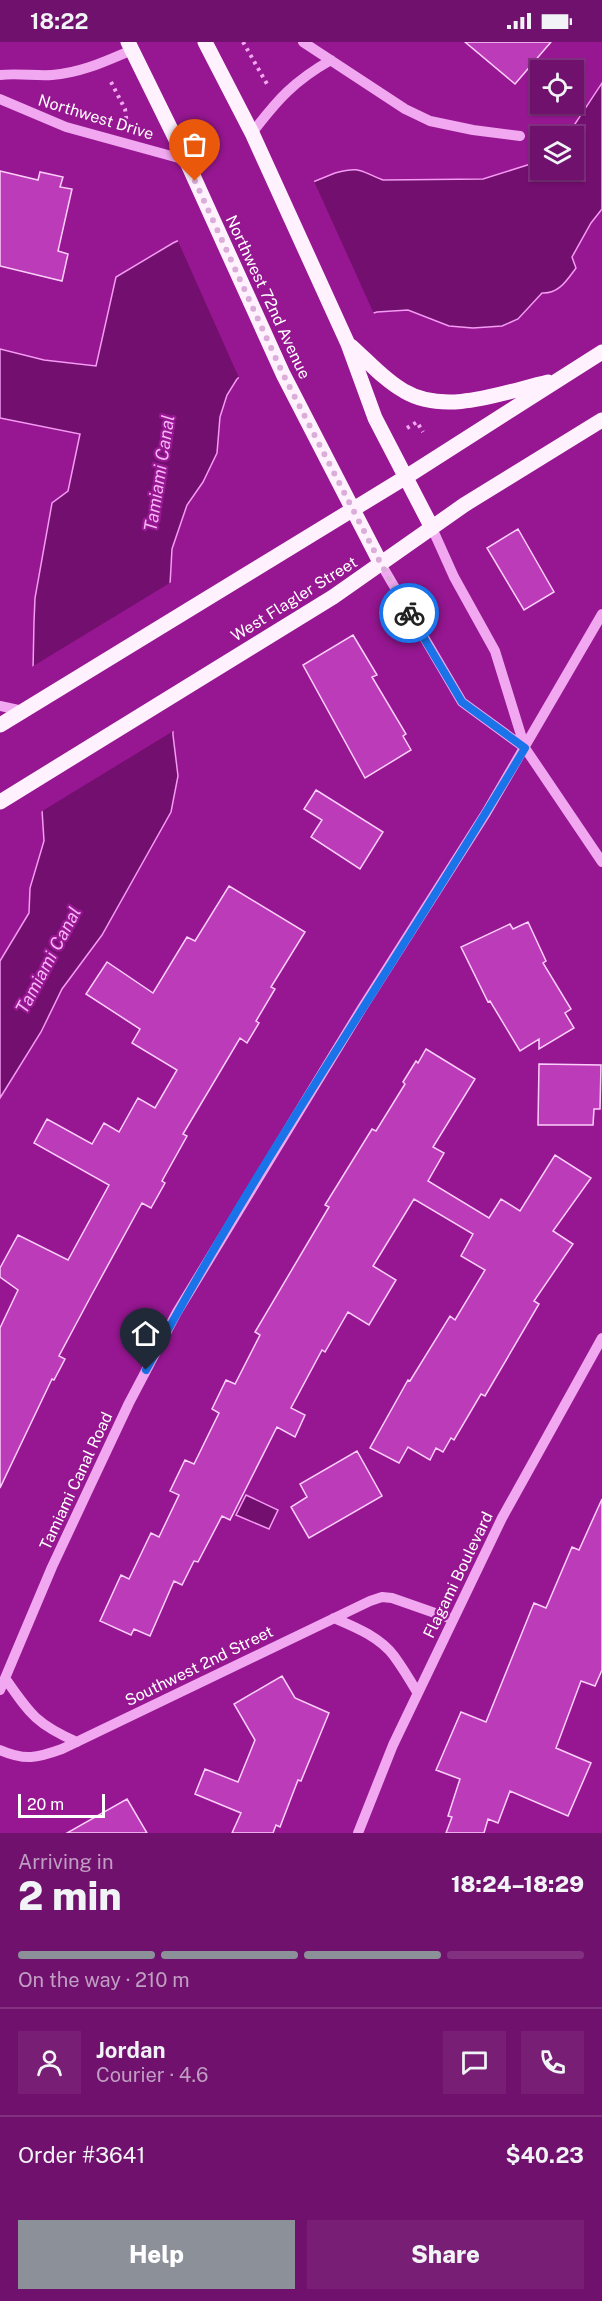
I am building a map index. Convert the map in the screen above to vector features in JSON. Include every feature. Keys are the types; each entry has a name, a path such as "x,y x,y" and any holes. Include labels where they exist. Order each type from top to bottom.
{"main road":[{"path":"205,42 271,172 348,344 375,418 432,528"},
{"name":"Northwest 72nd Avenue","path":"130,46 186,160 283,374 381,564"},
{"path":"348,344 394,385 414,397 437,403 463,401 559,379"},
{"path":"0,725 406,477 602,352"},
{"name":"West Flagler Street","path":"0,802 275,633 381,564 464,505 602,420"}],"street":[{"path":"303,42 405,109 430,121 473,130 520,136"},
{"name":"Northwest Drive","path":"0,75 70,73 89,68 130,46"},
{"path":"252,133 277,100 301,79 331,60"},
{"name":"Northwest Drive","path":"0,99 66,127 186,160"},
{"path":"432,528 454,577 495,651 525,748 602,862"},
{"path":"381,564 462,702 525,748"},
{"name":"Tamiami Canal Road","path":"0,1690 52,1567 94,1476 177,1312 356,1018 525,748 602,614"},
{"path":"0,706 23,711"},
{"name":"Flagami Boulevard","path":"358,1833 393,1745 452,1619 502,1518 602,1338"},
{"name":"Southwest 2nd Street","path":"0,1750 23,1759 35,1758 77,1742 356,1606 382,1597 406,1601 452,1619"},
{"path":"334,1617 384,1646 393,1655 417,1692"},
{"path":"5,1678 39,1722 77,1742"}],"path":[{"path":"243,42 269,87"},
{"path":"111,82 124,109 129,131"},
{"path":"407,428 417,422 423,432"}],"water":[{"name":"Tamiami Canal","path":"602,83 602,209 591,223 572,257 576,268 558,289 542,293 518,319 502,326 473,328 449,326 408,310 377,312 291,338 237,379 227,395 220,417 217,453 203,482 187,505 172,549 170,585 173,735 178,776 171,812 102,935 62,989 41,1032 0,1098 0,961 29,913 30,888 44,841 33,670 35,598 52,503 68,491 80,434 0,418 0,349 44,360 96,366 116,277 173,243 232,215 335,173 356,170 383,180 483,179 530,164 530,180 584,180 584,126 574,126 582,114 584,114 584,110"},
{"path":"246,1495 278,1510 269,1529 236,1515"}],"pier":[{"path":"313,179 375,316 293,341 240,380 177,239 230,213"},
{"path":"173,581 175,730 39,813 30,668"}],"building":[{"path":"465,42 551,42 536,60 530,60 530,66 515,84"},
{"path":"0,171 38,180 40,172 63,177 60,187 72,189 58,251 68,254 62,281 0,266"},
{"path":"518,529 554,592 524,610 487,548"},
{"path":"353,635 377,675 372,677 406,734 403,736 411,750 365,778 303,665"},
{"path":"316,790 383,832 360,869 311,837 322,820 304,809"},
{"path":"229,886 305,932 271,987 275,989 256,1021 259,1023 247,1043 240,1038 183,1134 187,1136 162,1181 165,1183 151,1208 142,1203 59,1356 65,1359 54,1380 52,1379 0,1488 0,1328 18,1290 0,1277 0,1268 18,1235 68,1260 109,1185 34,1143 47,1119 92,1144 104,1123 119,1132 138,1098 155,1108 177,1070 132,1043 140,1029 86,994 107,962 153,993 187,937 195,941"},
{"path":"528,922 546,961 543,963 571,1009 565,1013 574,1028 539,1049 539,1039 520,1051 490,1001 488,1002 461,947 510,924 513,929"},
{"path":"426,1049 475,1079 433,1147 444,1153 428,1181 489,1218 501,1199 520,1211 555,1155 591,1178 553,1231 573,1244 534,1301 539,1304 485,1396 481,1394 454,1440 451,1438 443,1452 436,1448 430,1460 408,1447 399,1463 370,1448 408,1380 410,1381 450,1316 455,1320 485,1270 461,1256 473,1234 414,1199 373,1266 396,1280 369,1325 348,1312 325,1352 322,1350 291,1408 305,1415 295,1437 277,1427 230,1520 222,1516 198,1562 194,1561 182,1585 174,1581 150,1636 134,1629 131,1635 100,1621 121,1575 129,1579 151,1533 159,1537 179,1495 170,1491 185,1460 194,1464 219,1413 212,1409 226,1380 235,1384 260,1335 255,1332 329,1207 325,1205 372,1129 376,1131 405,1084 403,1082"},
{"path":"539,1064 601,1065 600,1109 594,1109 593,1125 538,1125"},
{"path":"357,1451 382,1496 309,1538 291,1507 307,1497 300,1484"},
{"path":"602,1499 602,1670 595,1686 581,1681 556,1748 591,1763 568,1816 510,1791 498,1823 488,1819 484,1833 446,1833 452,1817 448,1816 460,1779 436,1770 461,1712 486,1722 534,1603 546,1608 572,1547 579,1550"},
{"path":"282,1676 295,1698 329,1713 301,1781 298,1780 280,1827 276,1825 273,1833 232,1833 241,1813 195,1794 205,1769 238,1782 255,1740 234,1704"},
{"path":"127,1799 147,1833 67,1833"}],"way so far":[{"path":"195,181 283,374 381,564 409,613"}],"route":[{"path":"146,1370 177,1312 362,1008 525,748 462,702 409,613"}]}
